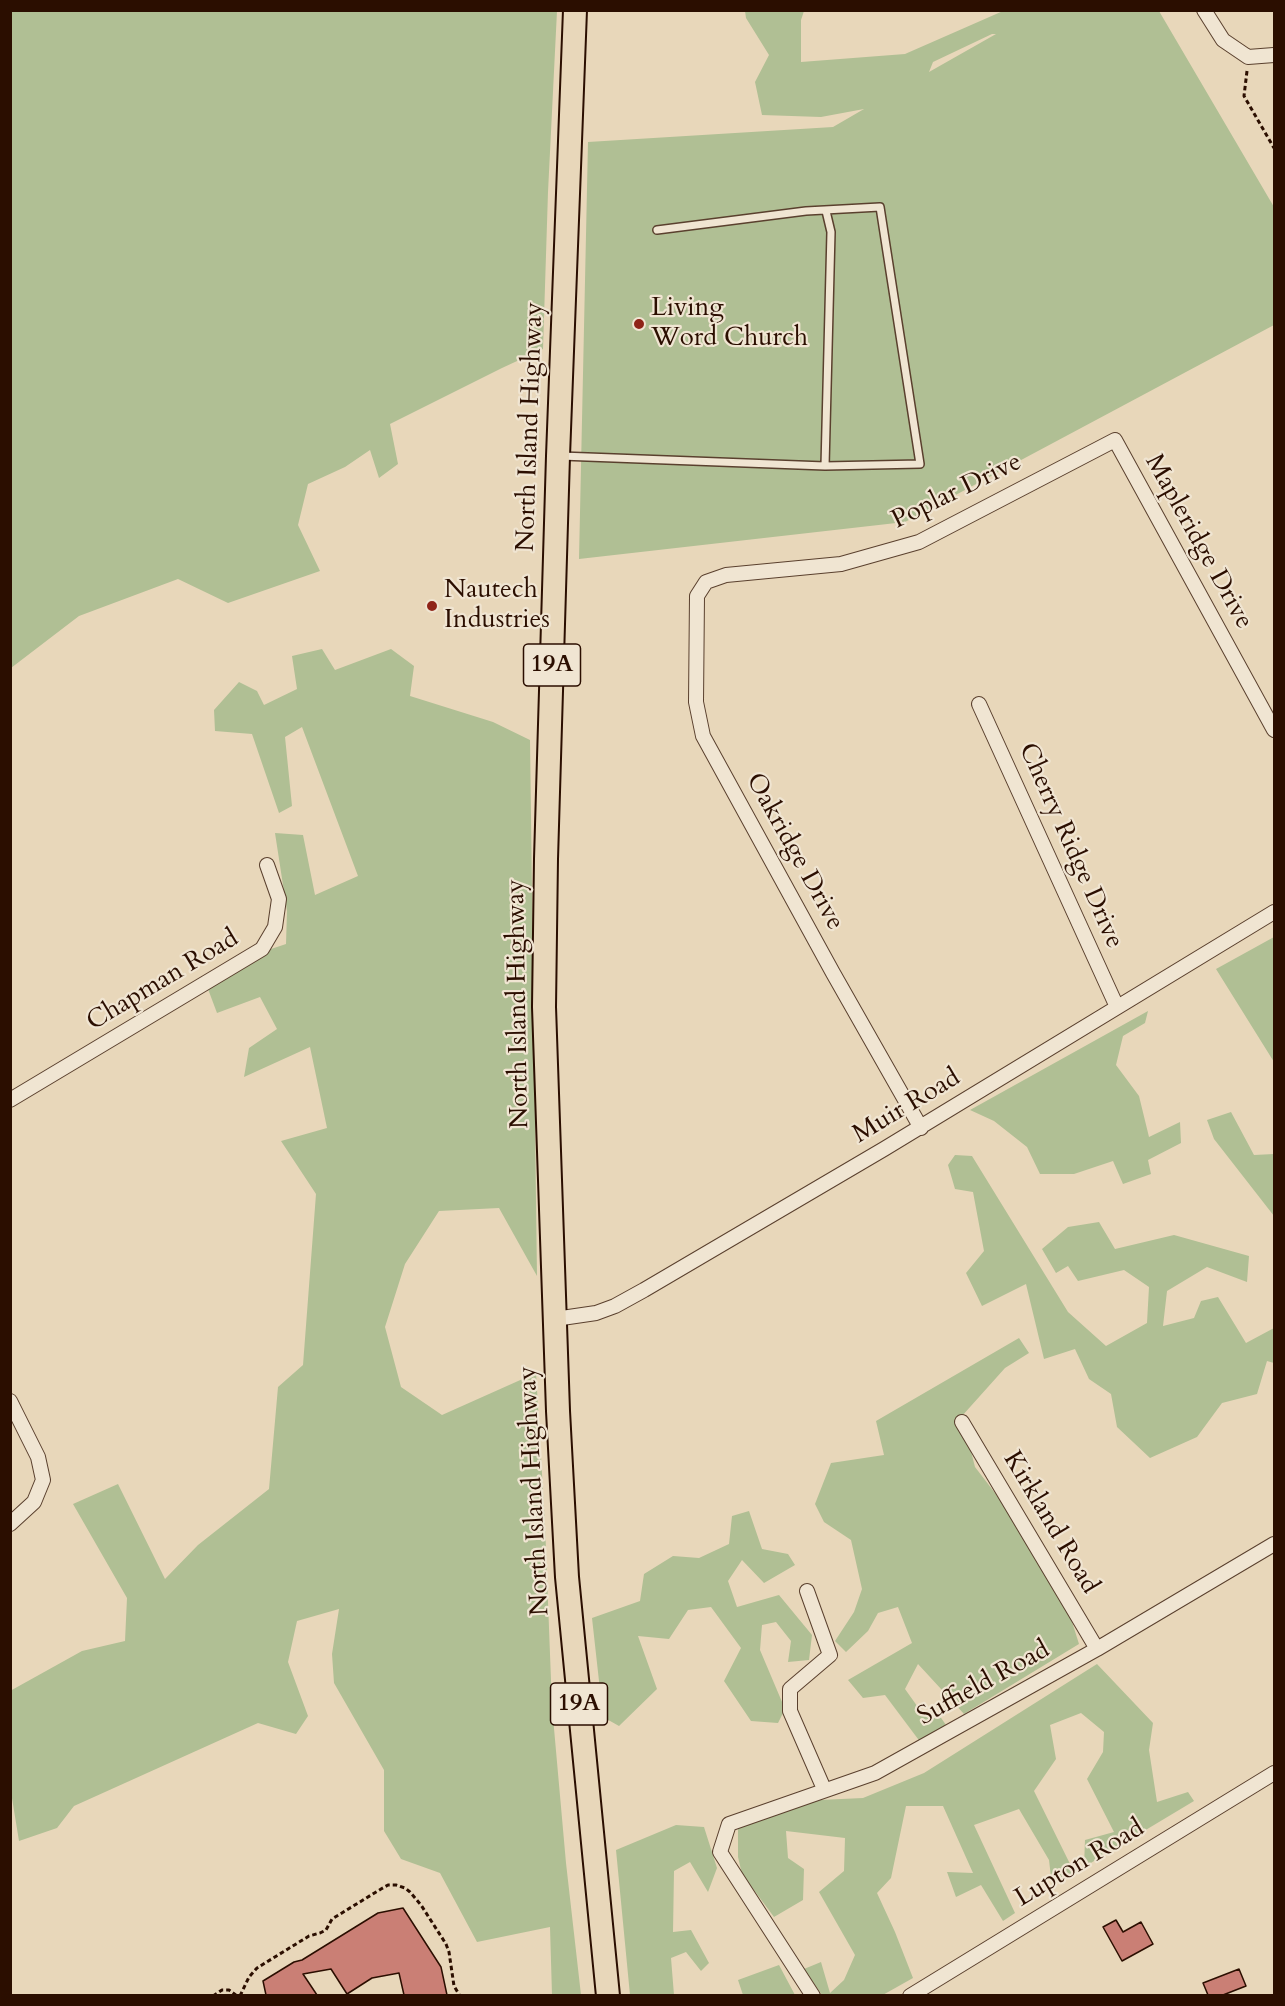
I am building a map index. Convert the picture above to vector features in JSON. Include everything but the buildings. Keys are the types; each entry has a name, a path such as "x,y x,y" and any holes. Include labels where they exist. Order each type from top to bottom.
{"main road":[{"name":"North Island Highway","path":"575,10 558,456 544,1007 567,1577 608,1995"}],"street":[{"path":"1204,10 1223,40 1248,57 1275,55"},
{"name":"Poplar Drive","path":"706,582 726,575 841,564 919,542 1115,440"},
{"name":"Mapleridge Drive","path":"1115,440 1275,730"},
{"name":"Oakridge Drive","path":"706,582 697,596 696,702 703,736 832,973 921,1128"},
{"name":"Cherry Ridge Drive","path":"979,704 1117,1007"},
{"name":"Chapman Road","path":"10,1100 262,949 275,927 279,899 267,865"},
{"name":"Muir Road","path":"555,1319 596,1313 615,1306 921,1128 1275,912"},
{"path":"10,1401 38,1457 43,1480 34,1502 10,1524"},
{"name":"Kirkland Road","path":"962,1422 1097,1649"},
{"name":"Suffield Road","path":"813,1995 720,1852 729,1824 875,1773 1097,1649 1275,1544"},
{"path":"807,1591 830,1655 790,1689 790,1711 824,1789"},
{"name":"Lupton Road","path":"910,1995 1275,1773"}],"lane":[{"path":"558,456 825,466 920,464 880,207 806,211 657,230"},
{"path":"825,466 831,232 826,211"}],"path":[{"path":"1248,57 1244,96 1275,148"},
{"path":"213,1995 222,1990 229,1990 238,1995 257,1968 309,1936 326,1930 332,1919 388,1885 405,1888 446,1944 454,1986 460,1995"}],"green space":[{"path":"11,10 557,11 543,349 390,424 398,464 379,478 370,450 345,467 308,484 298,525 320,571 228,603 178,579 79,616 11,668"},
{"path":"745,11 804,11 801,20 801,62 905,54 1003,11 1159,11 1274,207 1274,325 905,522 579,559 588,142 833,127 864,109 821,117 762,115 755,82 769,55 746,18","holes":["996,34 929,72 933,62"]},
{"path":"322,649 335,670 391,649 414,666 410,696 493,722 530,740 537,1276 499,1208 439,1211 405,1264 385,1327 401,1387 442,1415 536,1373 552,1706 581,1995 552,1995 550,1927 477,1942 440,1873 401,1859 384,1831 384,1770 334,1683 332,1654 339,1609 297,1621 288,1662 308,1716 296,1734 258,1723 74,1806 57,1828 19,1841 11,1792 10,1691 82,1651 125,1641 127,1598 73,1504 118,1484 165,1579 198,1545 269,1489 278,1387 303,1365 316,1194 281,1141 327,1128 310,1047 244,1077 249,1048 277,1029 260,997 217,1013 208,989 256,954 286,944 287,911 275,833 303,835 315,895 358,876 302,727 285,737 292,806 279,813 252,734 215,731 214,710 239,682 257,691 264,705 297,689 292,656"},
{"path":"1274,937 1274,1062 1216,969"},
{"path":"1148,1011 1145,1023 1123,1036 1116,1065 1139,1096 1149,1137 1180,1122 1181,1143 1148,1160 1151,1174 1123,1184 1113,1161 1074,1174 1040,1174 1027,1147 994,1121 970,1110"},
{"path":"1231,1112 1254,1155 1274,1154 1274,1216 1214,1139 1207,1120"},
{"path":"955,1155 972,1156 1068,1312 1106,1346 1147,1323 1149,1287 1124,1270 1078,1281 1068,1266 1056,1273 1042,1249 1068,1227 1099,1222 1115,1249 1174,1235 1249,1256 1247,1282 1207,1267 1167,1291 1163,1326 1194,1318 1201,1301 1218,1297 1246,1343 1274,1328 1274,1363 1267,1361 1257,1394 1222,1403 1197,1437 1150,1458 1117,1427 1111,1394 1089,1379 1075,1349 1044,1359 1026,1284 982,1306 966,1273 984,1251 973,1192 955,1189 948,1165"},
{"path":"1019,1338 1029,1353 1005,1368 962,1416 975,1467 1025,1532 1063,1593 1079,1644 964,1714 918,1664 905,1689 920,1710 937,1712 946,1725 921,1743 885,1695 863,1698 848,1680 912,1643 898,1607 878,1613 868,1631 846,1652 835,1641 854,1612 862,1589 851,1540 824,1522 815,1504 831,1463 884,1455 876,1421"},
{"path":"749,1511 762,1549 788,1554 795,1565 764,1583 742,1560 728,1581 737,1607 779,1595 812,1635 809,1660 788,1662 791,1641 776,1622 762,1625 760,1650 785,1709 778,1723 751,1721 724,1681 741,1648 711,1607 688,1610 669,1639 638,1636 657,1689 619,1726 603,1717 592,1618 640,1601 644,1574 673,1556 699,1558 729,1544 732,1516"},
{"path":"1097,1664 1153,1723 1149,1750 1157,1802 1188,1792 1194,1801 1084,1867 1085,1840 1114,1832 1087,1779 1103,1752 1104,1732 1081,1713 1050,1725 1056,1759 1034,1791 1074,1872 1052,1886 1049,1860 1019,1809 974,1825 1015,1913 1003,1921 981,1885 956,1897 947,1872 973,1873 943,1806 906,1806 891,1878 877,1893 913,1978 881,1996 822,1995 804,1969 821,1962 830,1993 844,1980 855,1955 819,1892 844,1871 845,1838 786,1831 788,1858 804,1869 803,1900 774,1917 742,1874 738,1857 738,1820 820,1800 863,1798 924,1773"},
{"path":"676,1825 704,1827 717,1868 708,1892 690,1862 674,1871 673,1932 691,1930 709,1963 701,1971 686,1952 671,1958 674,1995 630,1995 616,1850"},
{"path":"779,1965 795,1995 743,1995 738,1980"}],"place":[{"name":"Living Word Church","path":"639,324"},
{"name":"Nautech Industries","path":"432,606"}]}
